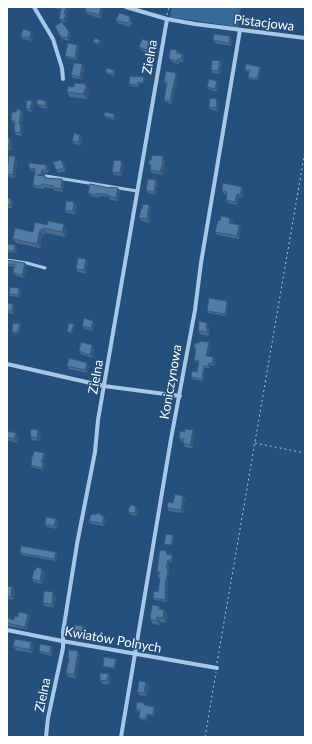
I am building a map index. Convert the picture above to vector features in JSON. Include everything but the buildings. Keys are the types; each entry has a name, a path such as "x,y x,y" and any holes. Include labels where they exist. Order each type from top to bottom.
{"street":[{"path":"34,7 53,39 62,68 63,79"},
{"name":"Pistacjowa","path":"126,7 167,19 305,38"},
{"name":"Zielna","path":"46,737 48,718 64,648 62,641 77,544 95,452 104,386 167,19"},
{"name":"Koniczynowa","path":"120,737 180,396 240,30"},
{"path":"7,364 104,386 180,396"},
{"name":"Kwiatów Polnych","path":"7,630 217,668"}],"lane":[{"path":"46,176 137,191"},
{"path":"7,260 46,268"}],"path":[{"path":"167,19 169,7"},
{"path":"205,737 305,151"},
{"path":"254,443 305,453"}],"shaded area":[{"path":"172,7 241,7 238,27 170,17"}]}
